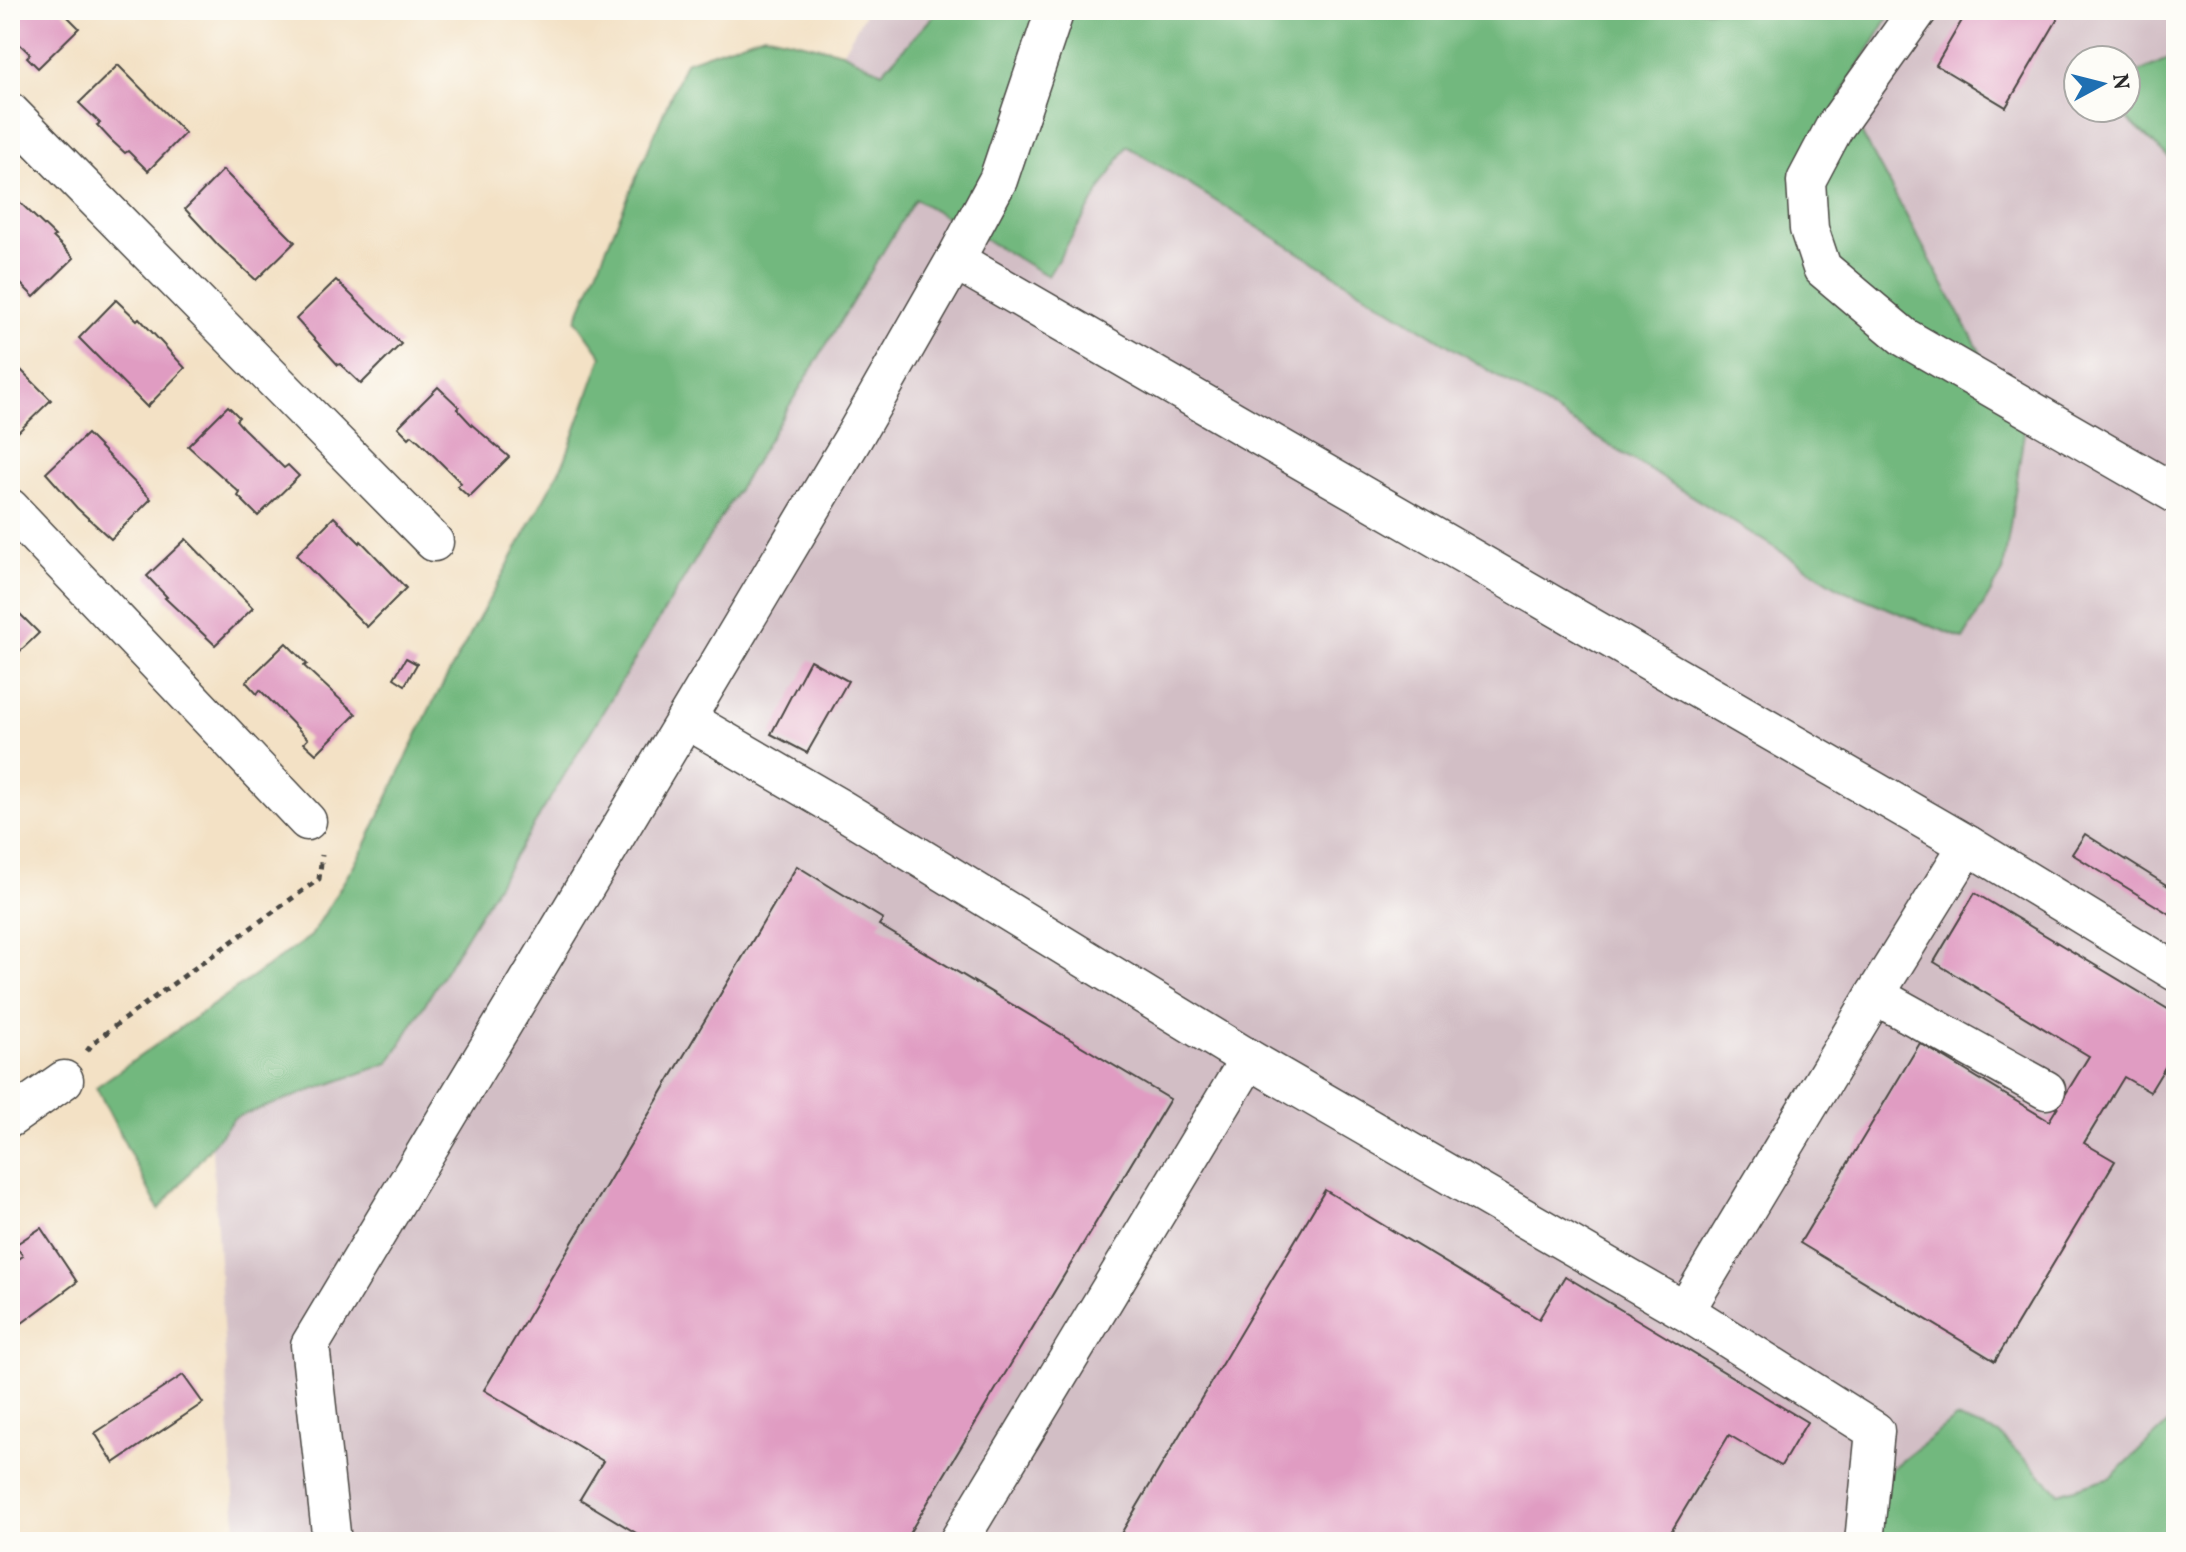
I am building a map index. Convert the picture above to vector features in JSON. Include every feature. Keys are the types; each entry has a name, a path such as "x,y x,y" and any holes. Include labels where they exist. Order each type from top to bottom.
{"street":[{"path":"332,1542 310,1345 854,437 955,260 998,180 1055,10"},
{"path":"1918,10 1834,128 1806,181 1809,229 1822,268 1904,337 2176,494"},
{"path":"10,112 434,542"},
{"path":"955,260 1968,845 2176,972"},
{"path":"10,508 307,821"},
{"path":"686,719 841,809 1249,1059 1685,1311 1875,1431 1864,1542"},
{"path":"1685,1311 1968,845"},
{"path":"1875,995 2046,1090"},
{"path":"958,1542 1249,1059"},
{"path":"10,1118 64,1080"}],"path":[{"path":"64,1080 93,1043 319,879 323,851 307,821"}],"shaded area":[{"path":"867,10 2176,10 2176,1542 237,1542 211,1136"}],"green space":[{"path":"939,10 1893,10 1841,95 2024,433 2003,572 1963,639 1843,590 1127,146 1048,276 915,199 389,1063 234,1118 159,1210 96,1087 311,936 364,848 429,710 565,460 602,356 576,320 685,62 764,34 842,52 882,72"},
{"path":"2176,55 2176,164 2132,124 2142,124 2142,71"},
{"path":"2176,1416 2176,1542 1876,1542 1880,1478 1956,1418 1999,1434 2059,1493 2111,1477"}],"building":[{"path":"10,10 61,10 79,28 38,68 27,57 30,54 10,35"},
{"path":"1968,10 2063,10 2006,107 1936,65"},
{"path":"118,65 185,133 148,171 128,151 125,153 111,140 97,125 100,123 79,103"},
{"path":"223,170 295,242 256,280 185,209"},
{"path":"10,193 74,258 34,297 10,273"},
{"path":"336,280 401,344 361,384 338,365 296,319"},
{"path":"116,300 137,320 139,318 185,368 147,407 79,338"},
{"path":"10,359 51,400 10,440"},
{"path":"438,387 471,424 509,457 469,497 457,486 461,483 420,442 412,435 409,438 398,427"},
{"path":"228,406 239,417 236,420 243,428 284,468 288,465 299,476 258,516 238,496 240,493 188,446"},
{"path":"87,434 151,499 111,539 77,508 46,473"},
{"path":"334,517 406,588 367,627 296,555"},
{"path":"186,539 253,608 215,645 165,598 147,576"},
{"path":"10,604 39,633 10,661"},
{"path":"286,643 307,664 304,666 356,714 316,754 304,743 308,739 260,690 257,694 246,682"},
{"path":"406,658 417,664 405,685 394,678"},
{"path":"810,660 848,681 807,753 771,734"},
{"path":"2085,834 2176,891 2176,918 2072,854"},
{"path":"797,866 883,919 879,925 1170,1099 904,1542 651,1542 580,1499 603,1461 484,1390"},
{"path":"1975,893 2176,1014 2176,1049 2150,1092 2124,1077 2084,1143 2115,1161 1995,1361 1800,1243 1920,1043 2049,1121 2089,1056 1934,962"},
{"path":"1325,1190 1539,1319 1565,1276 1807,1422 1781,1466 1729,1435 1665,1542 1116,1542"},
{"path":"41,1228 77,1282 10,1332 10,1265 23,1256 15,1245"},
{"path":"183,1375 203,1403 114,1463 95,1433"}]}
